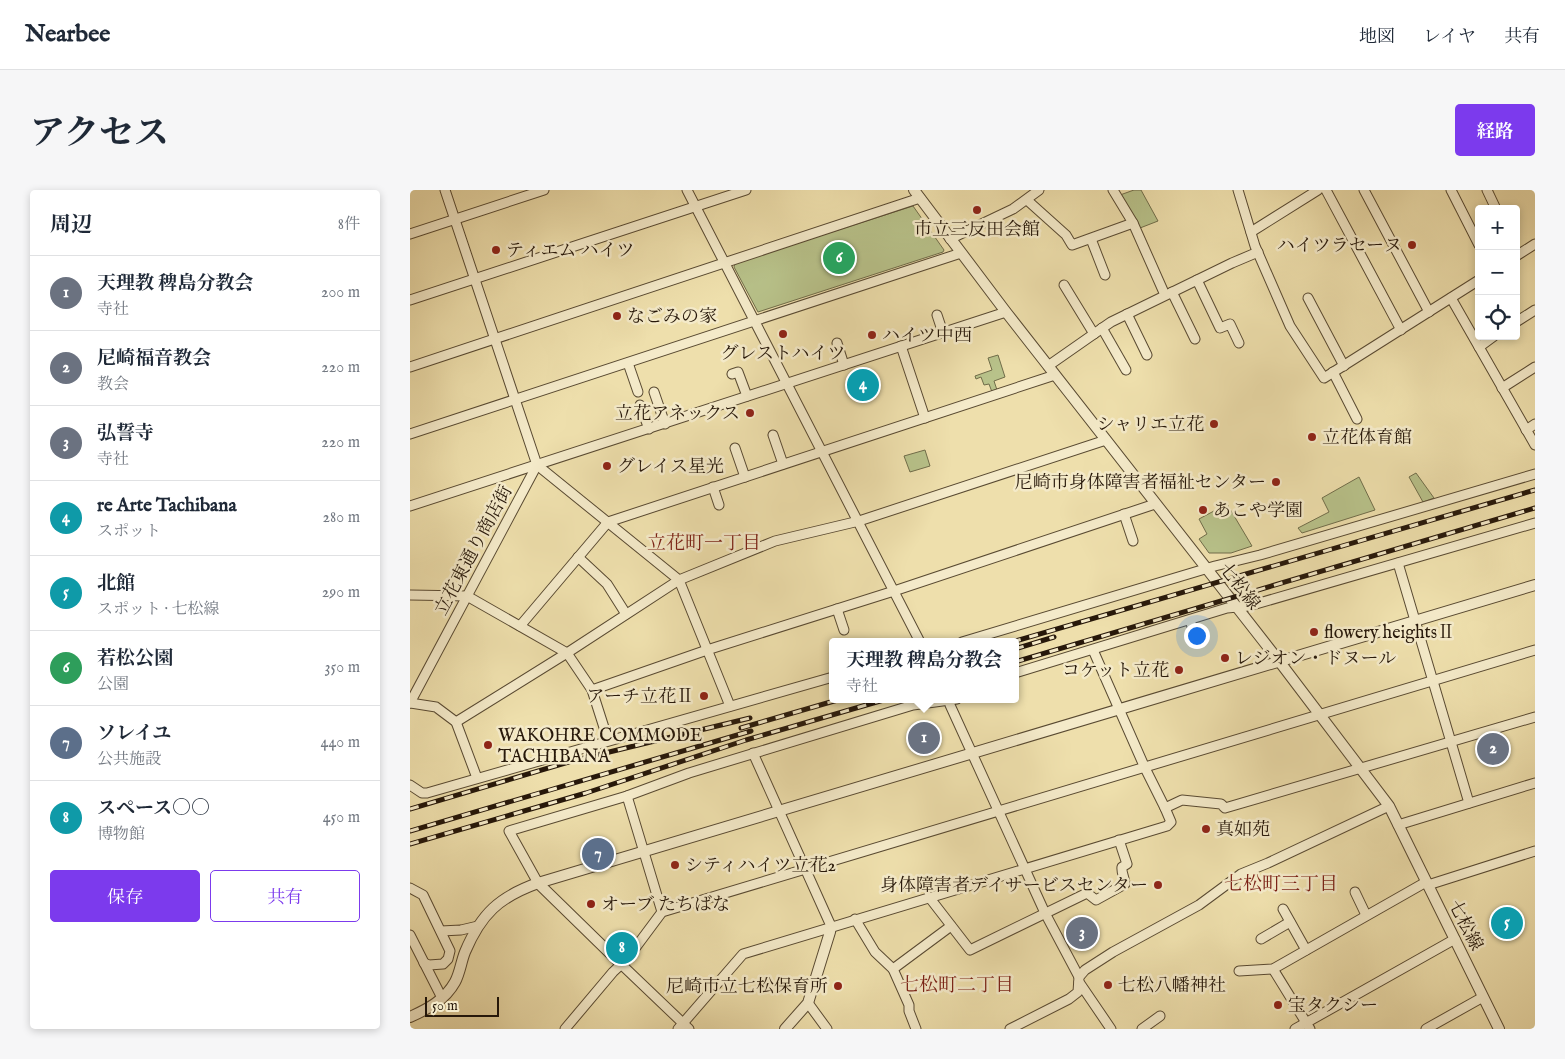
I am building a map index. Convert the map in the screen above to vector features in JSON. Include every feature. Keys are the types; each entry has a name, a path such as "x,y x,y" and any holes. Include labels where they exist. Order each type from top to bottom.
{"street":[{"path":"445,190 537,465 679,580 730,706"},
{"path":"410,234 544,190"},
{"path":"686,190 918,638"},
{"path":"410,300 746,190"},
{"path":"950,239 1027,200 1039,190"},
{"path":"1113,190 1133,223 1168,294 1195,339"},
{"path":"1238,190 1258,252 1293,331 1324,378 1475,283"},
{"path":"1251,232 1318,190"},
{"path":"1326,190 1401,330"},
{"path":"1364,190 1428,312"},
{"path":"1451,190 1475,237"},
{"path":"1487,190 1494,205"},
{"path":"410,367 724,263 917,194"},
{"name":"七松線","path":"917,194 1155,504 1320,715 1352,751 1361,768 1389,806 1499,1029"},
{"path":"1027,200 1066,235 1072,245 1133,223"},
{"path":"1091,239 1104,275"},
{"path":"1520,251 1535,244"},
{"path":"1048,366 1098,331 1127,314 1258,252"},
{"path":"410,434 961,253"},
{"path":"1197,280 1220,328 1230,324 1239,343"},
{"path":"1064,285 1126,370"},
{"path":"1308,298 1344,366"},
{"path":"1451,298 1535,445"},
{"path":"1520,319 1535,310"},
{"path":"410,506 1006,312"},
{"path":"1127,314 1147,355"},
{"path":"937,315 943,333"},
{"path":"1479,348 1489,340"},
{"path":"837,343 844,365"},
{"path":"901,346 925,418"},
{"path":"628,363 638,392"},
{"path":"1502,388 1535,367"},
{"path":"732,374 738,372 748,396"},
{"path":"1333,372 1357,419"},
{"path":"520,626 608,522 1055,375"},
{"path":"654,392 665,424"},
{"path":"640,405 649,429"},
{"path":"1526,430 1535,424"},
{"path":"773,435 783,464"},
{"path":"456,722 679,580 775,541 859,522 1106,440"},
{"path":"735,448 745,477"},
{"name":"立花東通り商店街","path":"410,703 537,465"},
{"path":"975,638 1535,474"},
{"path":"713,487 719,505"},
{"path":"592,690 707,650 894,591 1155,504"},
{"path":"1124,514 1133,541"},
{"path":"1019,672 1190,620 1236,607 1249,606 1535,523"},
{"path":"578,557 608,584 626,614"},
{"path":"1398,563 1469,802"},
{"path":"410,1017 432,1007 456,982 464,954 478,926 494,906 515,891 778,810 1535,585"},
{"path":"410,595 468,596 567,653 592,690 608,740"},
{"path":"837,609 844,630"},
{"path":"1190,620 1196,640"},
{"path":"929,703 913,705 753,753 689,773 627,796 509,832 538,883 683,1027 743,954 830,926 1167,826 1171,822 1093,650"},
{"path":"565,1029 613,972 622,965 662,912 1535,650"},
{"path":"410,785 422,793 427,793 829,678"},
{"path":"410,703 436,707 456,722 477,778"},
{"path":"951,703 950,705 1045,913 1079,980 1111,1029"},
{"path":"1165,808 1182,800 1221,804 1225,808 1535,717"},
{"path":"753,753 830,926 830,932 808,1004 785,1029"},
{"path":"1398,825 1535,783"},
{"path":"627,796 662,912"},
{"path":"1010,1029 1069,999 1078,992 1079,980 1085,970 1113,952 1200,905 1241,874 1389,806"},
{"path":"929,897 970,950 1087,893 1096,900 1125,884 1122,867 1127,864 1119,840"},
{"path":"1239,971 1273,969 1366,915 1427,884 1535,851"},
{"path":"410,888 423,895 449,948 450,955 443,964 429,966 424,963"},
{"path":"1355,892 1366,915"},
{"path":"1283,909 1306,950"},
{"path":"855,919 875,952 893,969 910,1006 909,1011 916,1029"},
{"path":"1261,939 1290,922"},
{"path":"441,931 461,930 478,926"},
{"path":"893,969 951,926"},
{"path":"410,936 442,998"},
{"path":"1295,1029 1308,1026 1456,939"},
{"path":"1273,969 1308,1026"},
{"path":"1426,1029 1483,997"},
{"path":"808,1004 827,1029"},
{"path":"1142,1029 1160,1016"}],"green space":[{"path":"1134,190 1141,190 1158,221 1140,228 1120,195"},
{"path":"913,206 944,250 943,252 758,312 734,267 735,263"},
{"path":"998,355 1005,377 994,381 997,390 992,392 989,384 984,385 981,377 976,379 975,376 992,370 988,358"},
{"path":"925,450 930,466 910,472 904,456"},
{"path":"1416,473 1434,498 1423,502 1409,477"},
{"path":"1359,477 1375,510 1302,533 1298,528 1329,512 1322,498"},
{"path":"1227,504 1252,546 1231,553 1209,553 1199,539 1207,534 1199,519"}],"railway":[{"path":"1019,640 1535,490"},
{"path":"1019,661 1535,508"},
{"path":"1019,648 1054,637"},
{"path":"741,728 829,702"},
{"path":"410,844 586,793 746,740 873,703"},
{"path":"410,809 572,761 750,718"},
{"path":"410,831 751,731"}],"place":[{"name":"市立三反田会館","path":"977,210"},
{"name":"ハイツラセーヌ","path":"1412,245"},
{"name":"ティエム ハイツ","path":"496,250"},
{"name":"若松公園","path":"839,258"},
{"name":"なごみの家","path":"617,316"},
{"name":"グレストハイツ","path":"783,334"},
{"name":"ハイツ中西","path":"872,335"},
{"name":"re Arte Tachibana","path":"863,385"},
{"name":"立花アネックス","path":"750,413"},
{"name":"シャリエ立花","path":"1214,424"},
{"name":"立花体育館","path":"1312,437"},
{"name":"グレイス星光","path":"607,466"},
{"name":"尼崎市身体障害者福祉センター","path":"1276,482"},
{"name":"あこや学園","path":"1203,510"},
{"name":"flowery heightsⅡ","path":"1314,632"},
{"name":"レジオン・ドヌール","path":"1225,658"},
{"name":"コケット立花","path":"1179,670"},
{"name":"アーチ立花Ⅱ","path":"704,696"},
{"name":"天理教 稗島分教会","path":"924,738"},
{"name":"WAKOHRE COMMODE TACHIBANA","path":"488,745"},
{"name":"尼崎福音教会","path":"1493,749"},
{"name":"真如苑","path":"1206,829"},
{"name":"ソレイユ","path":"598,854"},
{"name":"シティハイツ立花2","path":"675,865"},
{"name":"身体障害者デイサービスセンター","path":"1158,885"},
{"name":"オーブ たちばな","path":"591,904"},
{"name":"北館","path":"1507,923"},
{"name":"弘誓寺","path":"1082,933"},
{"name":"スペース○○","path":"622,948"},
{"name":"七松八幡神社","path":"1108,985"},
{"name":"尼崎市立七松保育所","path":"838,986"},
{"name":"宝タクシー","path":"1278,1005"}],"district":[{"name":"立花町一丁目","path":"704,542"},
{"name":"七松町三丁目","path":"1281,883"},
{"name":"七松町二丁目","path":"957,984"}]}
